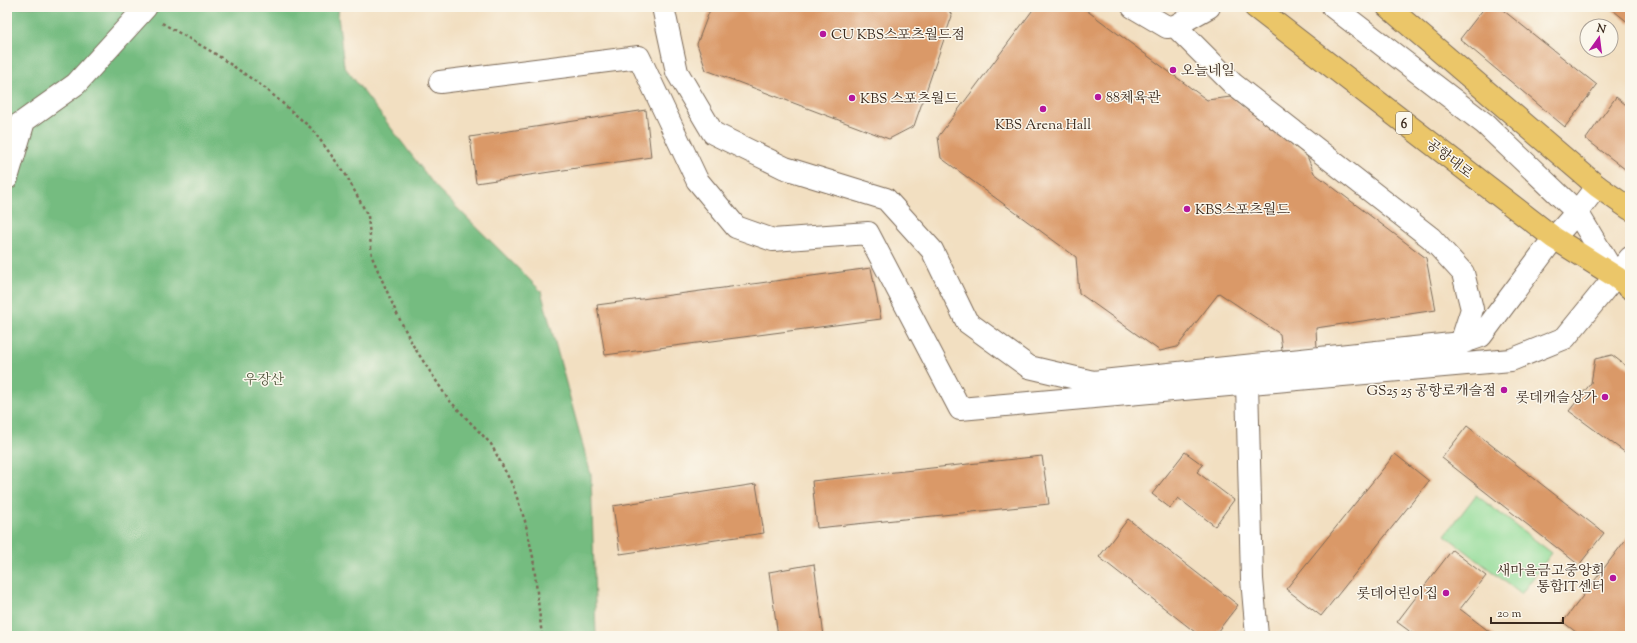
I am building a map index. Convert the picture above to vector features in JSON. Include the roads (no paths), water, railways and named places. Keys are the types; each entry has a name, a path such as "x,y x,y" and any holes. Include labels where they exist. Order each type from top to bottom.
{"main road":[{"name":"공항대로","path":"1255,7 1554,238 1623,282"},
{"path":"1388,7 1596,186 1630,209"}],"lane":[{"path":"663,7 677,72 713,133 785,168 886,199 932,250 967,322 1029,367 1093,382 1461,343 1481,336 1554,238 1577,212 1596,186"},
{"path":"1133,7 1167,27 1175,26 1210,7"},
{"path":"1333,7 1485,124 1577,212 1623,282"},
{"path":"7,178 15,126 76,84 144,9"},
{"path":"1175,26 1233,84 1431,238 1463,273 1472,309 1461,343"},
{"path":"440,82 639,57 697,180 736,227 773,240 868,233 960,409 1511,360 1565,338 1623,282 1630,258"},
{"path":"1246,383 1252,579 1257,636"}],"place":[{"name":"CU KBS스포츠월드점","path":"823,34"},
{"name":"오늘네일","path":"1173,70"},
{"name":"88체육관","path":"1098,97"},
{"name":"KBS 스포츠월드","path":"852,98"},
{"name":"KBS Arena Hall","path":"1043,109"},
{"name":"KBS스포츠월드","path":"1187,209"},
{"name":"GS25 25 공항로캐슬점","path":"1504,390"},
{"name":"롯데캐슬상가","path":"1605,397"},
{"name":"새마을금고중앙회 통합IT센터","path":"1613,578"},
{"name":"롯데어린이집","path":"1446,593"}],"park label":[{"name":"우장산","path":"264,379"}]}
